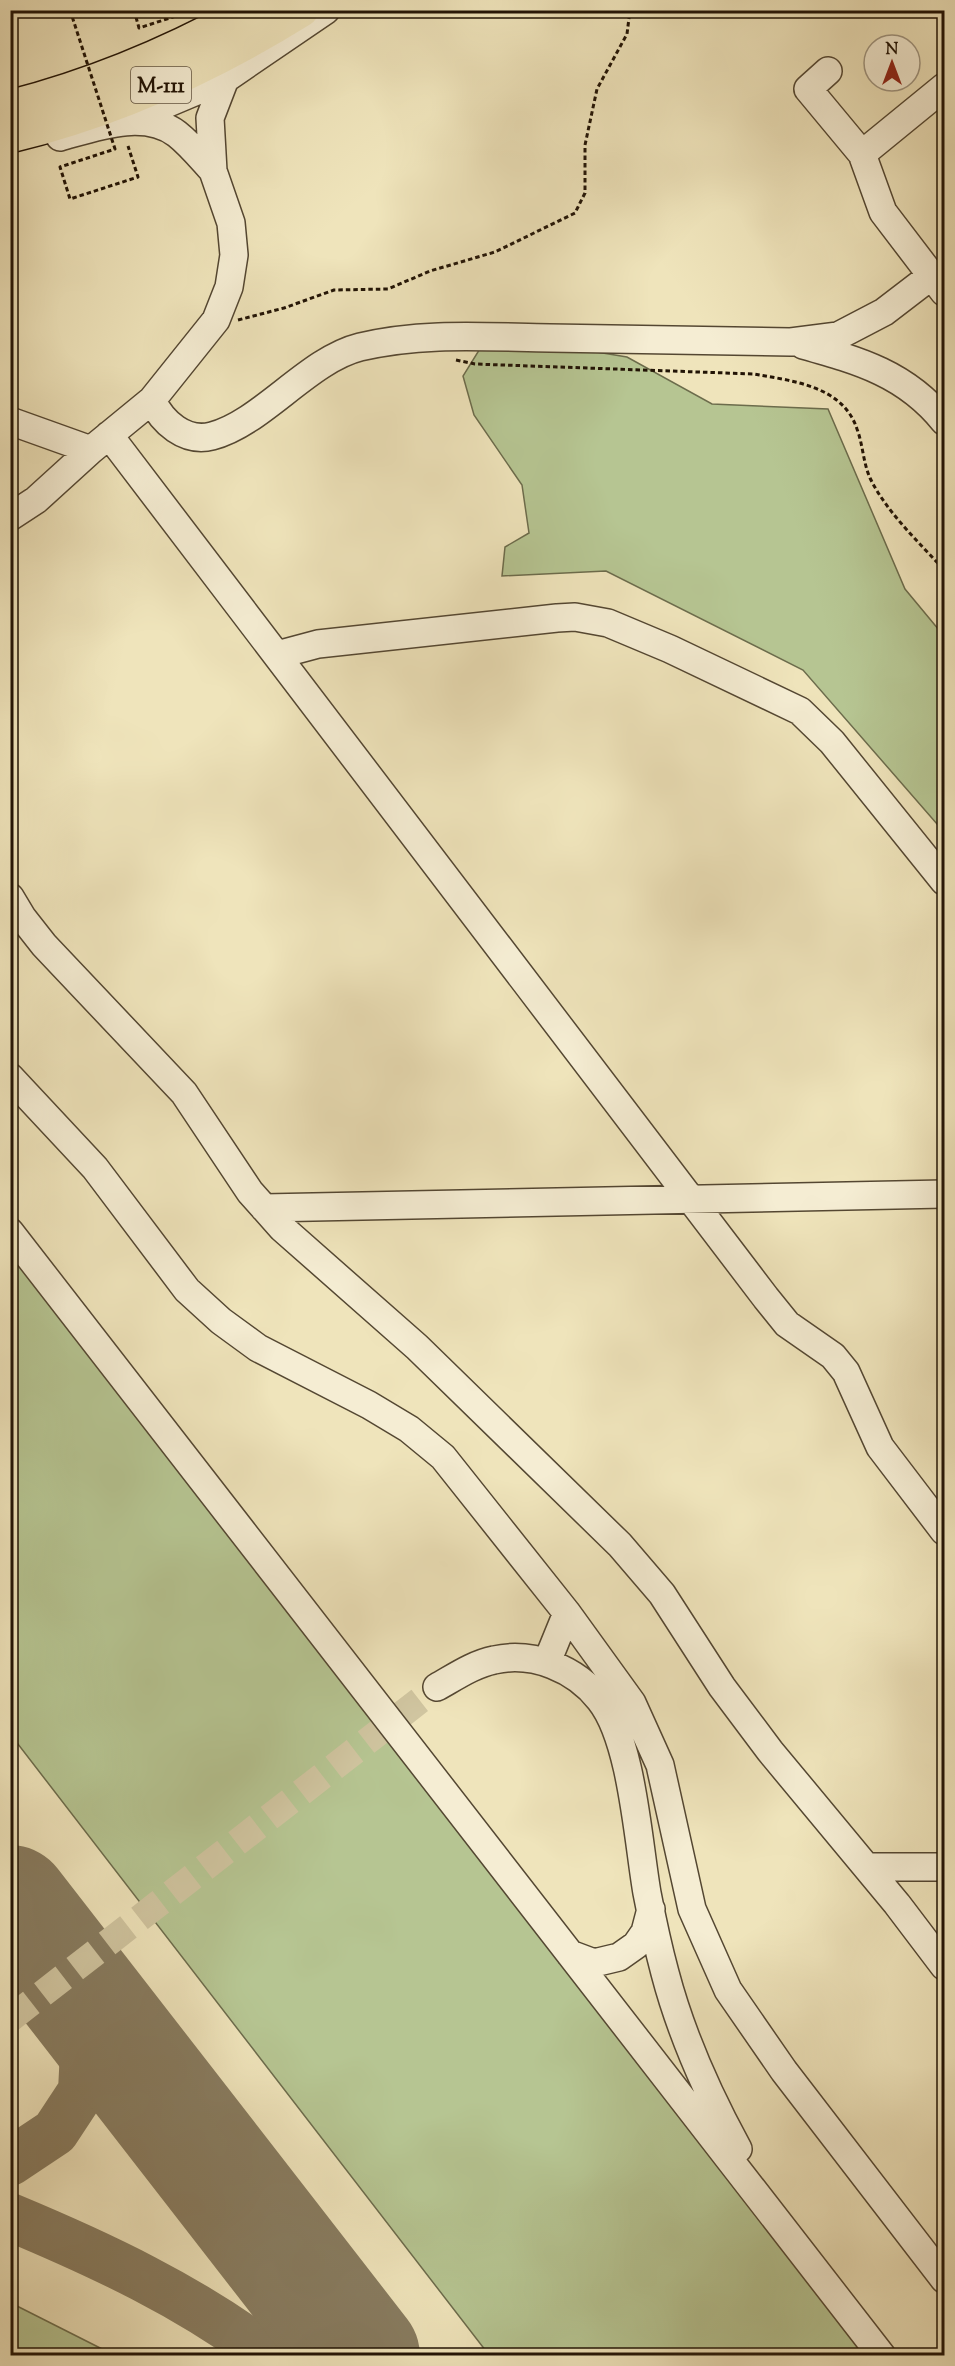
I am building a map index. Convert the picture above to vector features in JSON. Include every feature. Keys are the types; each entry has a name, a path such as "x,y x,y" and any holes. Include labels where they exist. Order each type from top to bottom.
{"main road":[{"name":"M-111","path":"10,107 78,89 146,62 249,10"},
{"name":"M-111","path":"10,136 144,93 189,73 302,10"}],"lane":[{"name":"M-111","path":"128,133 225,79 326,10"},
{"path":"152,400 160,418 171,427 196,437 213,436 239,423 328,361 357,348 422,336 791,342 837,336 938,284 883,212 862,154 808,88 828,71"},
{"name":"M-111","path":"213,171 210,118 225,79"},
{"path":"862,154 945,87"},
{"name":"M-111","path":"10,150 128,133 158,125 176,133 213,171"},
{"path":"10,517 36,500 100,442 152,400 216,320 229,287 234,255 231,223 213,171"},
{"path":"791,342 882,370 915,389 945,421"},
{"path":"10,421 100,442 277,655 787,1324 833,1356 846,1372 880,1448 945,1532"},
{"path":"277,655 318,644 557,618 575,617 608,623 670,649 800,711 832,741 945,881"},
{"path":"10,897 44,945 184,1093 250,1191 282,1228 417,1347 620,1545 662,1594 722,1687 763,1742 867,1867 945,1966"},
{"path":"10,1077 95,1168 187,1290 221,1321 258,1348 410,1429 443,1457 567,1613 632,1703 660,1765 692,1909 728,1990 784,2071 945,2279"},
{"path":"264,1208 690,1197 945,1194"},
{"path":"10,1232 882,2355"},
{"path":"547,1662 567,1613"},
{"path":"437,1687 468,1670 495,1659 547,1662 579,1680 600,1700 616,1731 632,1787 651,1909 665,1975 706,2090 776,2219"},
{"path":"867,1867 945,1867"},
{"path":"570,1954 594,1963 619,1957 641,1938 651,1909"}],"path":[{"path":"70,10 115,149 60,167 70,199 138,177 128,133"},
{"path":"134,10 139,28 176,16"},
{"path":"216,320 247,319 334,290 388,289 430,271 495,252 575,213 585,193 585,145 597,89 627,33 630,10"},
{"path":"454,360 475,364 754,374 791,380 823,390 847,410 857,429 871,479 890,509 945,570"}],"green space":[{"path":"542,343 627,357 712,404 828,409 905,589 944,636 944,832 803,670 606,571 502,576 505,547 529,533 522,485 474,415 463,376 481,347"},
{"path":"10,1232 882,2355 489,2355 11,1735"},
{"path":"11,2303 114,2355 11,2355"}],"taxiway":[{"path":"10,2162 55,2132 82,2091 85,2033 77,1990"},
{"path":"10,2217 144,2278 208,2315 268,2356"}],"runway":[{"path":"10,1905 360,2356"}],"tunnel":[{"path":"10,2019 437,1687"}]}
